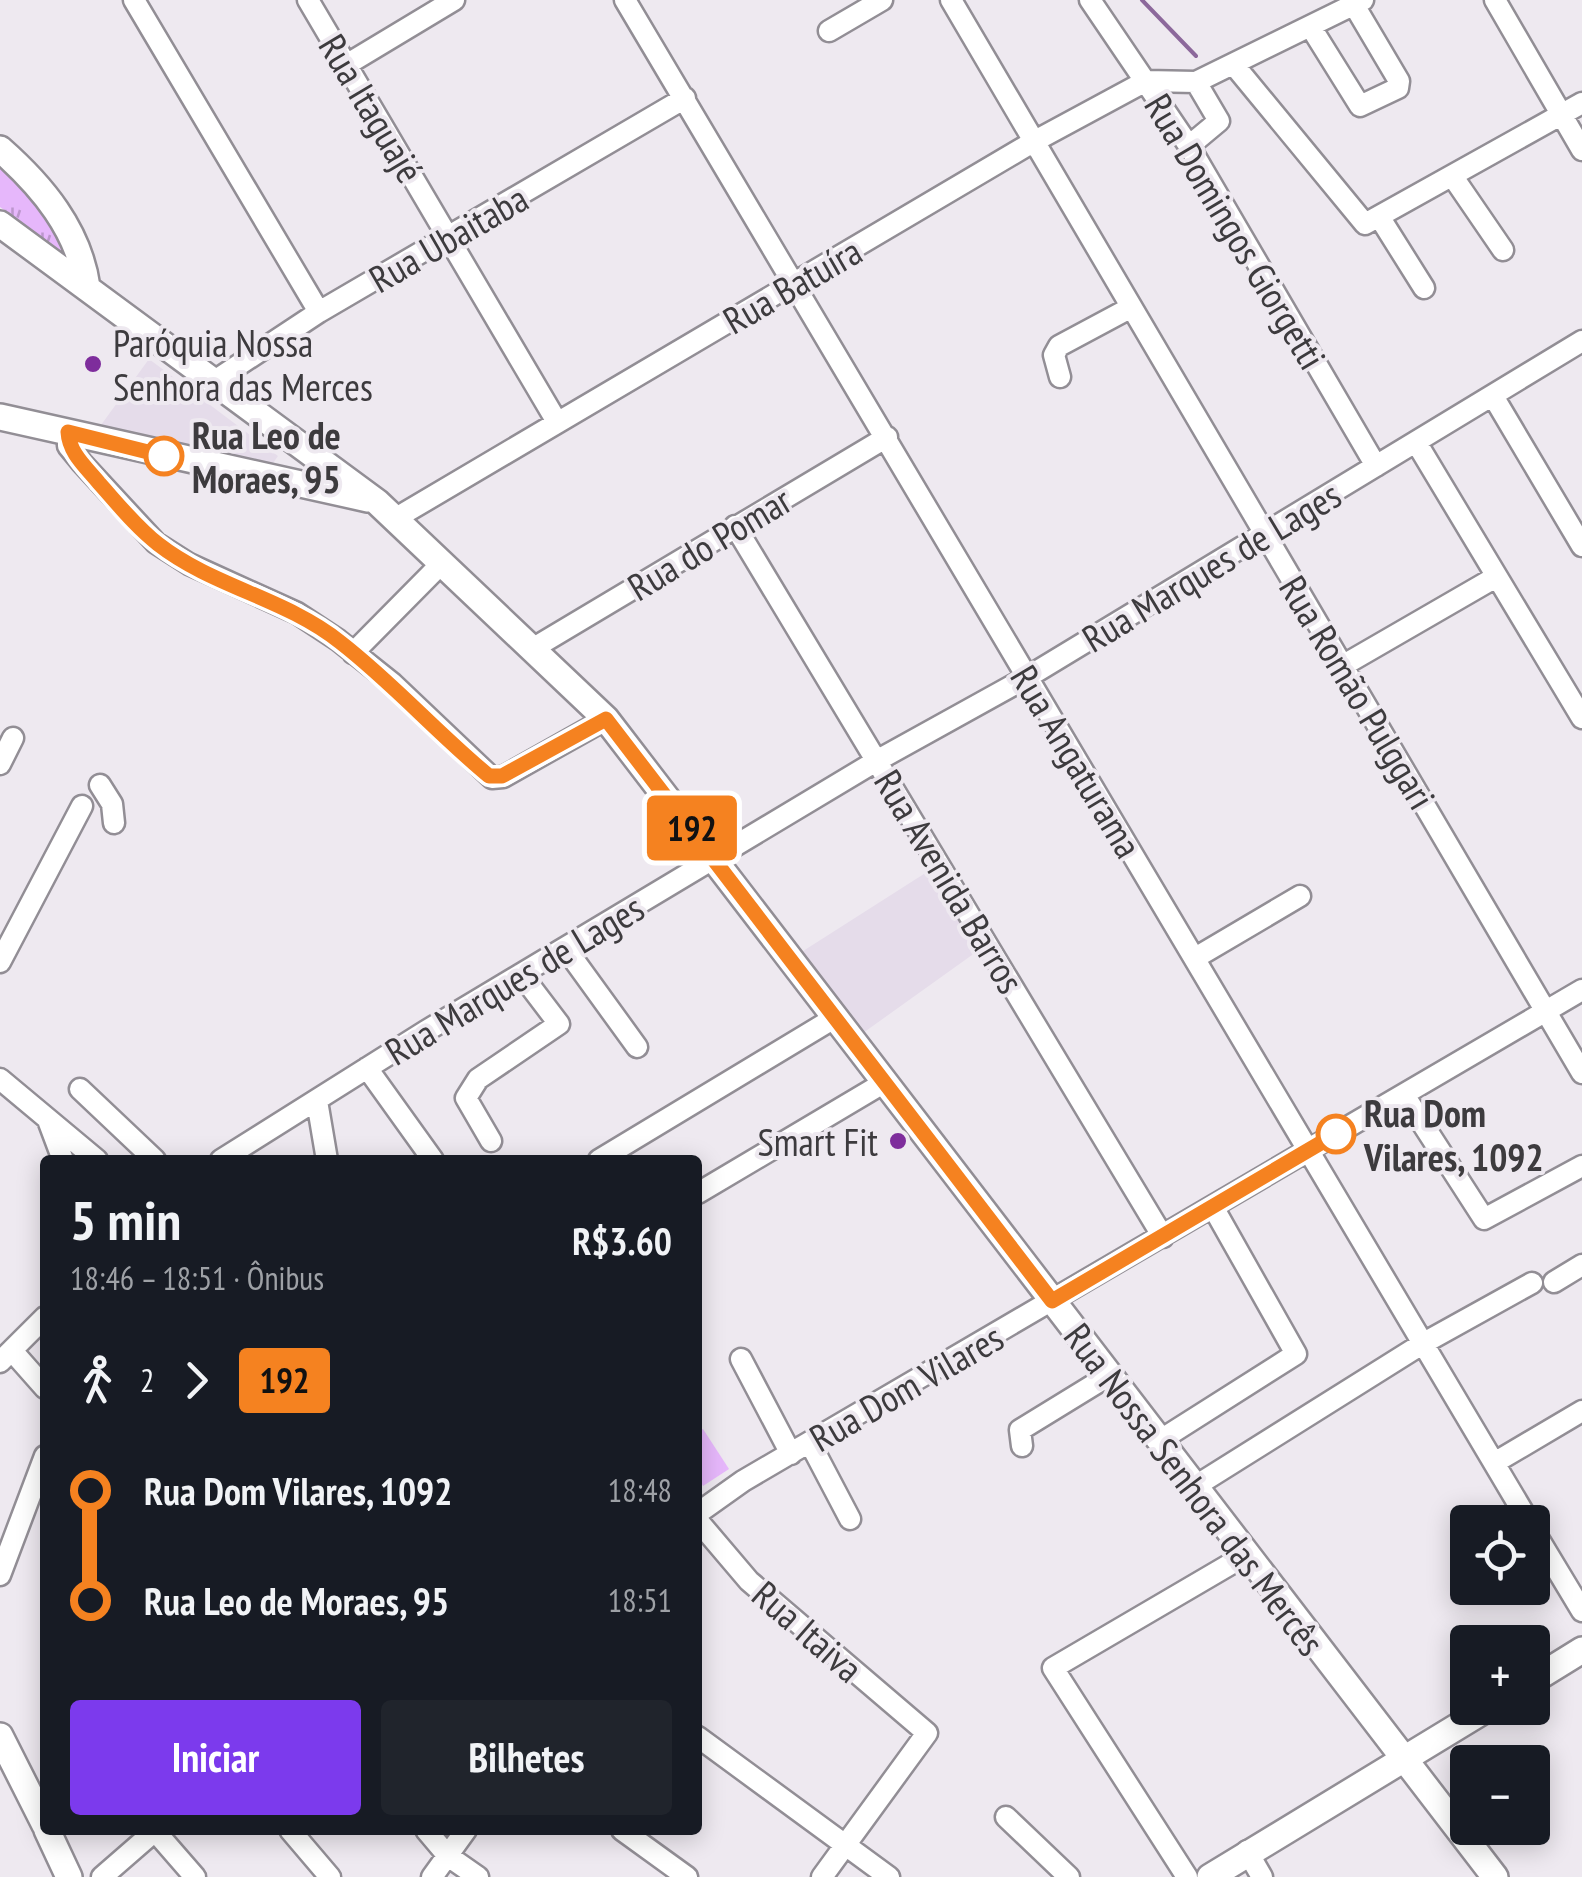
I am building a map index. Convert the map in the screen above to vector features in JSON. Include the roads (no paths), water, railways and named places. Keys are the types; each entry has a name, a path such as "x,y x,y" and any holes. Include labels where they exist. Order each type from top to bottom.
{"main road":[{"path":"0,149 35,183 67,226 82,258 87,288"},
{"name":"Rua Nossa Senhora das Mercês","path":"1,226 387,510 606,719 1495,1877"},
{"path":"0,418 298,484 387,510"},
{"path":"298,484 308,478 318,458"},
{"path":"1550,1669 1582,1650"},
{"path":"1210,1877 1242,1854 1460,1725"},
{"path":"0,1736 40,1815"},
{"path":"50,1835 69,1877"},
{"path":"1190,1877 1242,1854"}],"street":[{"path":"134,0 319,312"},
{"name":"Rua Itaguajé","path":"308,0 557,422"},
{"path":"346,64 454,0"},
{"name":"Rua Angaturama","path":"625,0 1519,1505"},
{"path":"829,31 882,0"},
{"name":"Rua Romão Pulggari","path":"951,0 1582,1073"},
{"name":"Rua Domingos Giorgetti","path":"1090,0 1189,146 1376,466"},
{"path":"1496,0 1582,150"},
{"path":"1189,146 1219,121 1196,82 1312,29 1350,4 1399,81 1398,88 1360,106 1312,29"},
{"path":"1234,65 1361,222 1375,221 1582,103"},
{"name":"Rua Batuíra","path":"387,510 557,422 1033,142 1146,81 1196,82"},
{"name":"Rua Ubaitaba","path":"213,382 319,312 685,98"},
{"path":"1453,176 1503,250"},
{"path":"1375,221 1424,288"},
{"path":"1060,377 1054,355 1059,346 1130,308"},
{"name":"Rua Marques de Lages","path":"230,1155 521,974 878,760 1026,678 1582,340"},
{"path":"1485,401 1582,546"},
{"path":"68,432 68,446 82,464 156,543 189,564 298,612 354,653 492,778 606,719"},
{"name":"Rua do Pomar","path":"532,649 887,438"},
{"path":"1416,442 1582,718"},
{"name":"Rua Avenida Barros","path":"735,526 1164,1237"},
{"path":"354,653 441,564"},
{"path":"1342,666 1496,577"},
{"path":"0,764 13,738"},
{"path":"100,785 112,804 114,823"},
{"path":"0,962 82,806"},
{"path":"1195,958 1300,896"},
{"path":"566,949 637,1046"},
{"path":"490,1141 466,1098 478,1079 559,1027 521,974"},
{"name":"Rua Dom Vilares","path":"702,1510 800,1448 1582,990"},
{"path":"608,1155 836,1017"},
{"path":"367,1068 429,1155"},
{"path":"0,1079 46,1113 92,1155"},
{"path":"702,1191 886,1082"},
{"path":"80,1089 150,1155"},
{"path":"1404,1095 1478,1215 1490,1220 1582,1166"},
{"path":"317,1100 326,1155"},
{"path":"46,1113 62,1155"},
{"path":"1160,1441 1296,1354 1213,1207"},
{"path":"1194,1487 1422,1344 1582,1265"},
{"path":"40,1322 7,1358 40,1384"},
{"path":"741,1359 850,1519"},
{"path":"1022,1446 1020,1430 1108,1376"},
{"path":"1494,1463 1582,1411"},
{"path":"0,1575 40,1469"},
{"name":"Rua Itaiva","path":"702,1525 749,1581 926,1733 846,1845"},
{"path":"1190,1877 1053,1668 1246,1555"},
{"name":"Rua Angaturama","path":"1550,1557 1582,1611"},
{"path":"702,1739 889,1877"},
{"path":"1006,1817 1069,1877"},
{"path":"102,1877 149,1835"},
{"path":"159,1835 195,1877"},
{"path":"294,1835 330,1877"},
{"path":"629,1835 688,1877"},
{"path":"432,1877 454,1840 478,1877"},
{"path":"822,1877 846,1845"},
{"path":"1242,1854 1262,1877"}],"waterway":[{"path":"1142,0 1196,56"}],"place":[{"name":"Paróquia Nossa Senhora das Merces","path":"93,364"},
{"name":"Rua Leo de Moraes, 95","path":"164,456"},
{"name":"Rua Dom Vilares, 1092","path":"1336,1134"},
{"name":"Smart Fit","path":"898,1141"}]}
